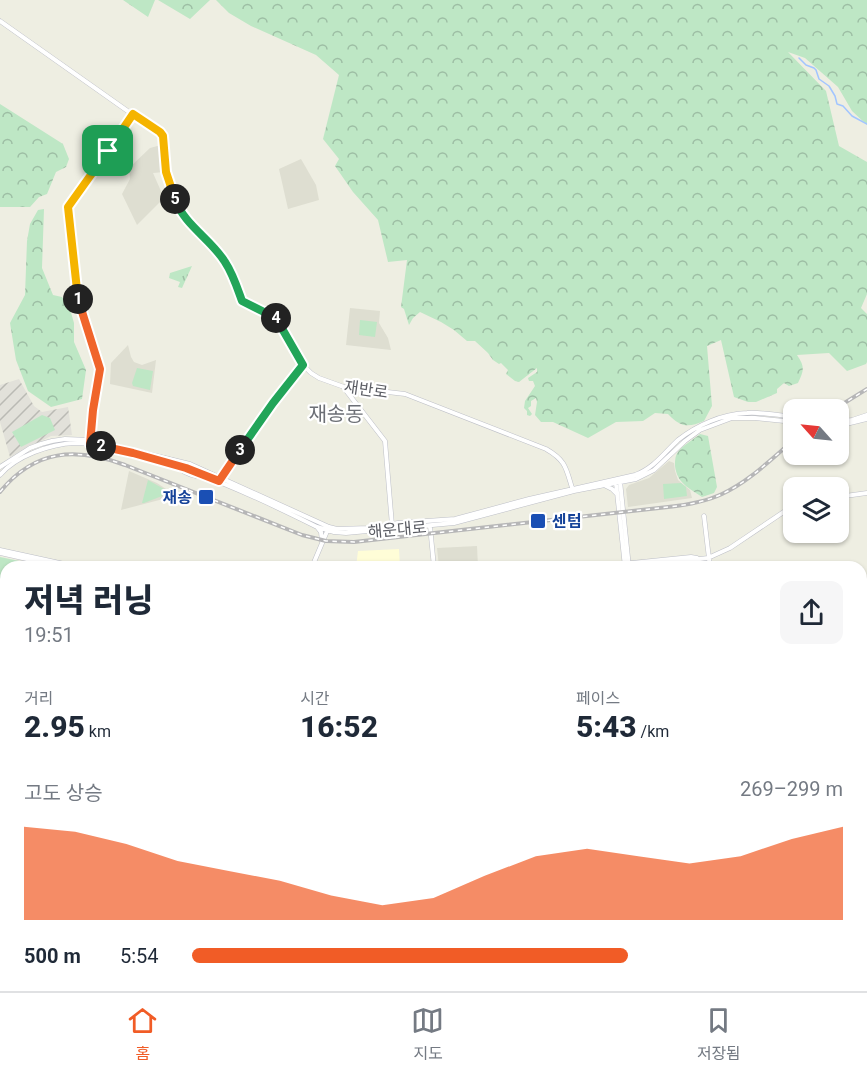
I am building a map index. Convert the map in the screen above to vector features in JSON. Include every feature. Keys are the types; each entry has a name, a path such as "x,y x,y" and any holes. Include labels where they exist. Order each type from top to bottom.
{"main road":[{"name":"재반로","path":"0,21 163,136 166,172 179,211 225,261 242,301 276,318 303,365 311,373 344,387 405,394 546,449 558,456 564,464 573,490"},
{"path":"90,442 100,369 79,302 68,207 133,114"},
{"path":"220,480 273,403 303,365"},
{"path":"344,387 385,441 393,527"},
{"name":"해운대로","path":"4,466 41,449 90,442 181,461 317,526 328,529 430,526 465,520 635,475 650,468 678,440 705,423 748,413 783,416"},
{"path":"849,420 867,417"},
{"path":"849,423 867,417"},
{"name":"해운대로","path":"393,527 398,523 455,519 505,505 641,477 654,470 700,430 732,418 783,420"},
{"path":"81,439 91,430"},
{"name":"해운대로","path":"0,475 4,466 30,448 52,441 81,439 176,466 196,477 220,480 328,529"},
{"path":"0,458 4,466"},
{"path":"619,492 630,480"},
{"path":"618,481 627,561"},
{"path":"603,485 619,492"},
{"path":"849,495 867,493"},
{"path":"699,561 730,548 783,512"},
{"path":"704,516 707,561"},
{"path":"317,526 321,532 322,543"},
{"path":"430,526 433,561"},
{"path":"314,561 328,529"},
{"path":"0,552 38,561"},
{"path":"22,557 44,561"},
{"path":"659,561 691,557 706,558"},
{"path":"683,561 706,558"}],"shaded area":[{"path":"161,145 164,172 153,173 164,198 137,225 122,194 130,179 129,168 150,148"},
{"path":"301,159 316,185 319,200 288,209 279,169"},
{"path":"350,308 380,311 379,323 388,338 391,350 346,345"},
{"path":"128,345 134,362 142,365 156,360 152,393 110,384 111,363"},
{"path":"19,379 34,406 42,412 68,407 72,435 51,436 10,457 0,422 0,385"},
{"path":"669,461 674,463 678,480 690,490 692,498 628,507 626,489 629,485 649,478"},
{"path":"129,471 169,491 167,498 121,510"},
{"path":"477,546 478,561 438,561 437,548"},
{"path":"399,549 400,561 357,561 358,551"}],"green space":[{"path":"123,0 155,0 148,17"},
{"path":"158,0 210,0 190,19"},
{"path":"216,0 867,0 867,125 852,111 838,87 805,58 788,52 826,91 839,146 867,162 867,294 861,308 867,314 866,364 847,371 829,353 797,355 803,369 798,383 789,386 784,383 777,389 777,393 756,402 748,402 734,397 721,340 707,346 712,406 704,421 684,425 676,422 668,414 655,413 643,421 616,422 588,438 553,422 541,422 535,415 536,398 531,401 531,406 528,408 532,414 527,415 524,408 525,401 535,386 528,378 537,372 537,368 519,382 515,381 506,374 508,370 501,363 493,360 475,341 467,341 441,322 420,312 409,325 404,309 401,307 407,260 388,262 378,220 353,192 335,166 339,159 323,139 339,75 316,55 251,26 229,13"},
{"path":"0,104 63,144 69,159 66,167 56,172 47,194 39,197 30,207 0,207"},
{"path":"44,209 42,268 53,295 62,297 70,309 74,323 74,342 86,370 82,399 51,407 28,391 16,360 10,323 25,295 30,224 38,210"},
{"path":"192,266 182,288 178,287 180,282 169,278 170,273"},
{"path":"360,320 377,322 375,337 359,335"},
{"path":"137,368 153,371 150,390 133,386"},
{"path":"42,415 50,418 55,430 21,447 12,432"},
{"path":"700,434 708,436 717,487 714,493 702,497 681,481 675,466 678,452"},
{"path":"148,480 164,489 162,496 142,503"},
{"path":"681,483 686,487 687,496 664,499 663,484"},
{"path":"0,557 19,561 0,561"}],"waterway":[{"path":"799,58 816,70 819,79 829,86 837,104 867,124"}],"railway":[{"path":"849,400 867,389"},
{"path":"0,492 27,467 42,460 73,454 90,456 125,465 302,535 326,541 354,542 696,503 722,494 742,483 783,449"}],"place":[{"name":"재송","path":"206,497"},
{"name":"센텀","path":"538,521"}],"district":[{"name":"재송동","path":"336,414"}],"route":[{"path":"133,114 160,132 163,136 166,172 179,211 225,261 242,301 276,318 303,365 273,403 219,481 186,468 90,444 100,365 79,302 68,207 108,151 133,114"}]}
